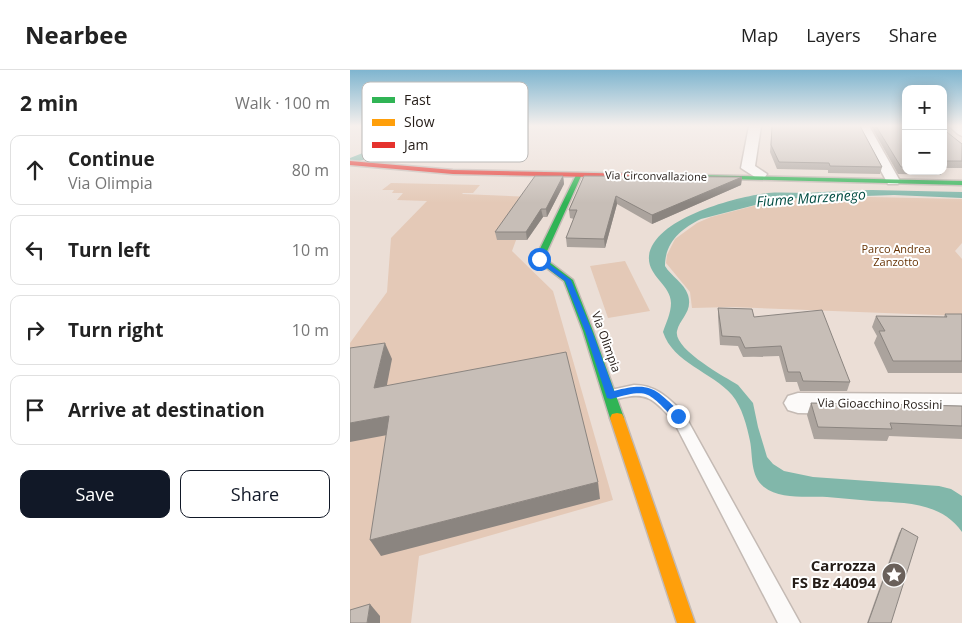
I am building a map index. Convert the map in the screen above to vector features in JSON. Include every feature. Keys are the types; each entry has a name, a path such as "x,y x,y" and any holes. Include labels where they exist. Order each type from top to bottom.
{"street":[{"path":"751,152 748,168 760,174"},
{"path":"877,152 893,181"},
{"name":"Via Circonvallazione","path":"350,163 453,172 962,183"},
{"name":"Via Olimpia","path":"579,174 539,259 568,280 611,395 686,623"},
{"name":"Via Gioacchino Rossini","path":"798,403 962,405"}],"lane":[{"path":"611,395 634,389 652,391 678,416 789,623"}],"green space":[{"path":"391,183 480,185 473,193 462,194 532,197 512,251 553,291 613,500 419,556 411,623 350,623 350,343 387,292 391,238 427,201 397,200 403,193 392,193 394,190 382,190"},
{"name":"Parco Andrea Zanzotto","path":"870,197 962,199 962,243 955,251 962,259 962,316 731,307 692,308 690,292 666,263 667,255 675,239 697,223 711,217 776,200"},
{"path":"625,261 650,311 608,318 590,266"}],"water":[{"path":"362,153 362,160 350,164 350,158"},
{"path":"872,190 962,192 962,198 894,195 778,199 701,219 687,227 676,237 671,243 666,258 665,266 684,287 689,301 688,310 677,331 678,338 683,346 701,362 738,385 753,403 767,457 773,464 784,471 813,477 939,486 951,489 962,496 962,532 944,515 922,506 833,497 786,496 764,487 754,472 747,429 736,400 724,387 675,352 663,332 670,310 670,297 655,275 649,263 649,256 654,243 665,231 680,220 718,205 754,195"}],"building":[{"path":"774,152 874,152 882,167 830,166 829,163 779,162"},
{"path":"892,152 902,152 901,167"},
{"path":"947,152 962,152 962,161 947,161"},
{"path":"535,176 563,176 546,209 541,209 526,232 495,232"},
{"path":"584,176 742,177 652,215 616,196 604,239 566,238 577,210 569,210"},
{"path":"718,308 752,309 754,317 822,310 850,382 803,381 800,372 788,372 781,346 745,348 740,337 722,336"},
{"path":"945,314 962,314 962,361 893,361 879,331 885,331 876,316 947,317"},
{"path":"385,343 374,388 566,352 598,482 370,540 389,416 350,423 350,348"},
{"path":"811,403 962,406 962,426 890,423 892,429 818,427"},
{"path":"902,528 918,537 891,623 868,623"},
{"path":"370,604 367,623 350,623 350,610"}],"traffic: fast":[{"path":"579,174 539,259 568,280 588,331 617,418"},
{"path":"692,177 962,183"}],"traffic: slow":[{"path":"617,418 686,623"}],"traffic: jam":[{"path":"350,163 453,172 692,177"}],"place":[{"name":"Carrozza FS Bz 44094","path":"894,575"}],"route":[{"path":"539,259 568,280 611,395 634,389 652,391 678,416"}],"water label":[{"name":"Fiume Marzenego","path":"811,198"}]}
